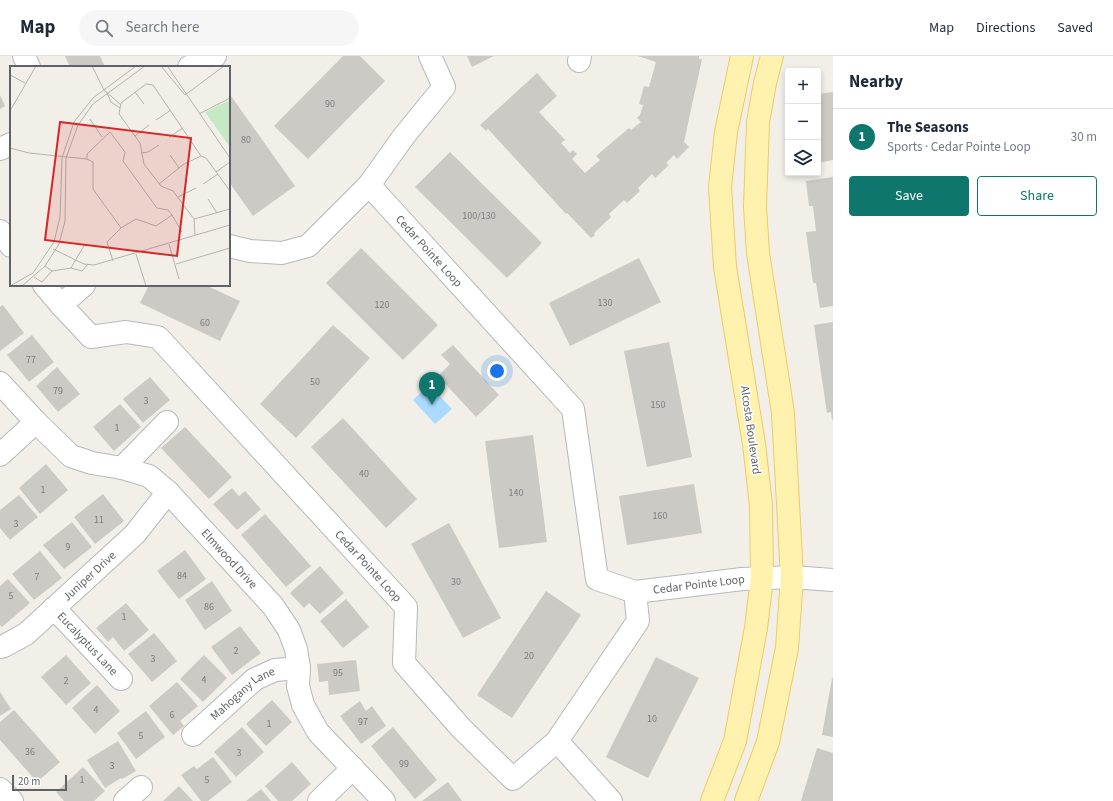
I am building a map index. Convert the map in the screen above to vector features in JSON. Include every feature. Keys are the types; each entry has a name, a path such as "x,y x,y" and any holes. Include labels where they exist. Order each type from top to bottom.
{"main road":[{"name":"Alcosta Boulevard","path":"712,801 735,741 756,628 762,578 761,505 754,444 725,266 720,187 726,132 742,56"},
{"path":"746,801 768,742 786,648 792,577 783,413 758,252 755,207 758,122 765,83 772,56"}],"street":[{"path":"24,56 29,66"},
{"path":"191,66 214,56"},
{"path":"230,246 250,251 282,253 308,246 369,185 404,136 444,87 430,56"},
{"path":"0,149 10,144"},
{"name":"Cedar Pointe Loop","path":"369,185 573,409 597,579 635,592 726,580 792,577 833,580"},
{"path":"0,231 10,245"},
{"path":"45,286 61,304 83,286"},
{"name":"Cedar Pointe Loop","path":"61,304 91,337 126,332 158,337 406,606 404,663 461,728 513,779 557,741 638,621 635,592"},
{"name":"Elmwood Drive","path":"0,383 36,422 71,456 150,476 168,492 273,606 289,630 296,649 299,668 298,686 303,705 318,732 384,801"},
{"path":"0,455 36,422"},
{"path":"122,468 167,422"},
{"name":"Juniper Drive","path":"0,647 26,634 135,534 168,492"},
{"name":"Eucalyptus Lane","path":"54,608 121,679"},
{"name":"Mahogany Lane","path":"193,735 255,679 275,670 299,668"},
{"path":"557,741 610,801"},
{"path":"319,801 353,768"},
{"path":"0,789 12,801"}],"water":[{"path":"429,385 452,409 435,424 413,400"}],"building":[{"path":"65,56 100,56 105,66 70,66"},
{"path":"343,56 360,56 385,81 308,159 274,126"},
{"path":"467,56 494,56 472,67"},
{"path":"638,56 699,56 699,59 702,59 684,142 689,147 677,159 674,155 666,163 669,165 655,178 652,174 638,188 640,191 627,203 624,200 609,214 611,217 594,233 595,235 591,238 567,213 566,214 488,129 486,131 480,125 537,73 557,96 539,112 565,140 561,143 570,153 573,150 577,154 572,159 585,173 600,160 596,156 629,128 631,130 641,122 637,118 640,115 643,105 639,104 644,86 649,87 656,62"},
{"path":"833,92 833,160 821,162 821,104 821,94"},
{"path":"0,95 5,106 0,109"},
{"path":"230,96 295,186 253,216 230,183"},
{"path":"450,152 542,243 507,278 415,187"},
{"path":"833,177 833,306 820,308 816,283 813,283 806,232 816,231 813,206 809,206 806,181"},
{"path":"361,248 438,325 403,360 326,283"},
{"path":"639,258 661,302 570,346 549,303"},
{"path":"148,286 207,286 240,301 220,341 140,303"},
{"path":"3,305 24,333 0,351 0,307"},
{"path":"833,322 832,420 831,412 827,413 814,325"},
{"path":"333,325 370,358 296,438 260,404"},
{"path":"32,335 54,362 29,382 7,355"},
{"path":"669,342 692,457 647,467 624,351"},
{"path":"453,345 499,395 476,417 438,376 450,364 441,355"},
{"path":"57,367 80,394 58,412 36,386"},
{"path":"150,377 170,400 143,423 123,399"},
{"path":"120,404 141,427 114,451 93,427"},
{"path":"343,418 417,499 386,528 311,447"},
{"path":"185,427 232,477 209,499 161,448"},
{"path":"533,435 547,542 499,548 485,441"},
{"path":"46,464 68,490 40,514 19,488"},
{"path":"694,484 702,533 627,545 619,496"},
{"path":"232,488 239,496 245,491 261,509 237,530 213,504"},
{"path":"103,494 124,521 95,544 74,517"},
{"path":"19,495 38,517 10,540 0,528 0,510"},
{"path":"265,514 311,566 286,587 241,535"},
{"path":"72,522 92,547 64,569 43,545"},
{"path":"449,523 501,618 463,638 411,544"},
{"path":"185,550 206,579 179,599 157,571"},
{"path":"40,551 62,578 34,600 12,574"},
{"path":"320,566 344,593 320,614 309,603 304,608 290,593"},
{"path":"8,579 30,603 2,627 0,625 0,586"},
{"path":"212,581 232,611 205,630 185,600"},
{"path":"546,591 581,615 512,718 477,695"},
{"path":"346,599 369,627 343,648 320,621"},
{"path":"126,603 149,630 124,651 113,637 108,642 96,628"},
{"path":"240,626 261,653 232,675 211,647"},
{"path":"154,633 177,661 152,682 128,654"},
{"path":"66,655 91,683 66,705 41,677"},
{"path":"204,655 227,678 203,702 180,679"},
{"path":"656,657 699,678 648,778 606,757"},
{"path":"356,660 360,691 329,695 328,681 319,682 317,664"},
{"path":"833,678 833,737 822,735"},
{"path":"177,682 198,706 180,721 184,726 173,735 149,706"},
{"path":"97,685 120,711 95,734 72,708"},
{"path":"0,692 11,709 0,716"},
{"path":"272,700 292,722 266,746 246,724"},
{"path":"360,701 366,711 372,706 386,726 361,744 340,716"},
{"path":"14,710 60,762 37,782 0,740 0,722"},
{"path":"146,711 165,737 136,759 117,733"},
{"path":"242,727 264,752 236,777 214,752"},
{"path":"393,727 437,780 415,799 371,746"},
{"path":"118,741 136,771 105,788 87,760"},
{"path":"817,748 833,753 833,801 801,801"},
{"path":"213,757 232,782 208,801 201,801 181,775 194,766 197,769"},
{"path":"292,762 311,784 292,801 278,801 265,786"},
{"path":"83,767 105,791 94,801 64,801 56,792"},
{"path":"448,782 462,801 422,801"},
{"path":"179,786 193,801 163,801"},
{"path":"261,789 271,801 246,801"}],"place":[{"name":"The Seasons","path":"432,405"}]}
